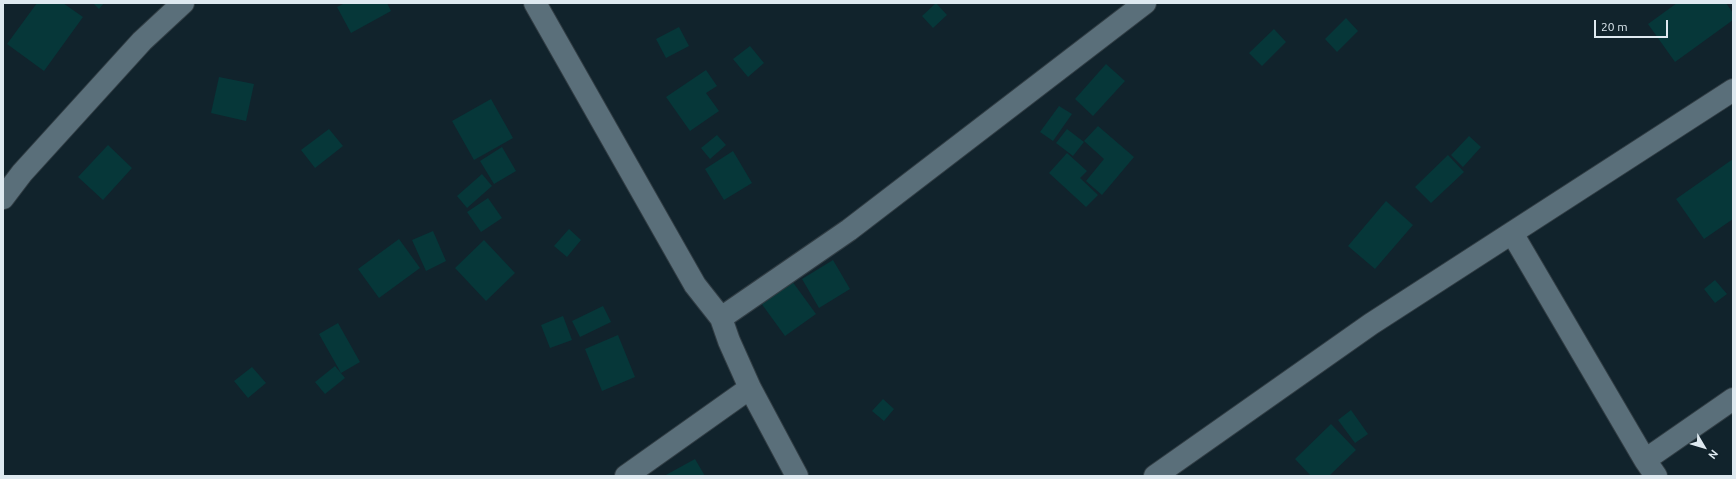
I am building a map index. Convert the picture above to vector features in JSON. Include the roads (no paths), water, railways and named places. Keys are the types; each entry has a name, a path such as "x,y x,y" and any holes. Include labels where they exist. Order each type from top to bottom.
{"street":[{"path":"3,198 22,173 142,40 183,3"},
{"path":"535,3 695,285 721,318 729,341 750,388 797,476"},
{"path":"721,318 849,230 1145,3"},
{"path":"1155,476 1371,324 1733,90"},
{"path":"1512,233 1651,468 1733,399"},
{"path":"626,476 750,388"}]}
